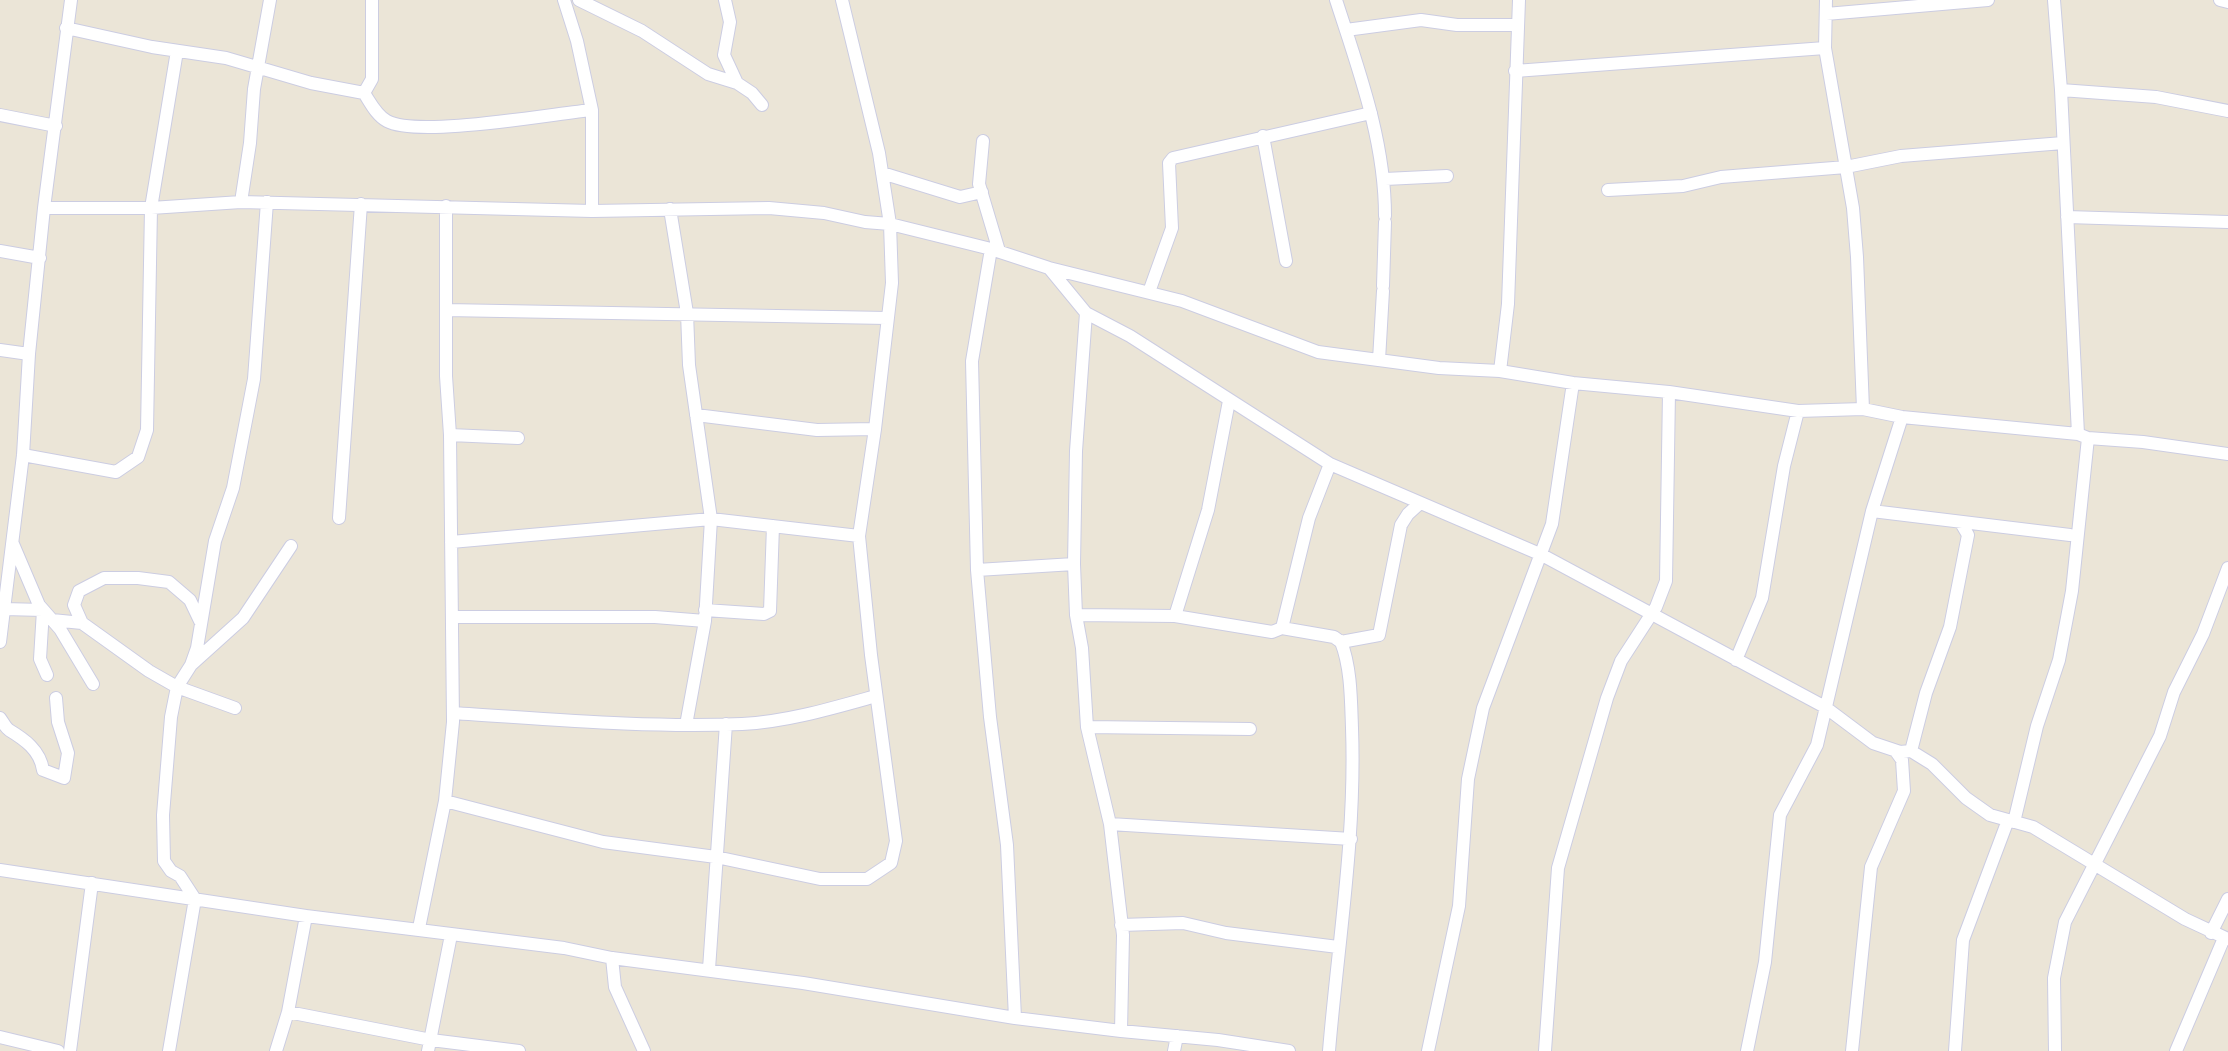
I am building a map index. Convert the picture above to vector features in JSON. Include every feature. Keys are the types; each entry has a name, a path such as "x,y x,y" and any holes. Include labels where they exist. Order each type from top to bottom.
{"street":[{"path":"0,642 23,455 29,354 44,208 71,0"},
{"path":"241,202 270,0"},
{"path":"364,93 372,79 372,0"},
{"path":"564,0 577,41 592,110 592,211"},
{"path":"579,0 642,31 708,74 737,83 752,93 762,105"},
{"path":"725,0 730,22 724,55 737,83"},
{"path":"446,801 603,842 716,857 820,879 867,879 891,863 896,841 876,696 859,536 875,429 892,283 890,224 879,153 842,0"},
{"path":"1336,0 1371,113 1385,179 1379,360"},
{"path":"1500,371 1508,304 1519,0"},
{"path":"1826,0 1825,48 1841,153 1846,167 1857,257 1863,409"},
{"path":"1826,14 1988,0"},
{"path":"1955,1051 1963,940 2011,821 2037,726 2059,660 2072,591 2083,436 2054,0"},
{"path":"2220,0 2228,2"},
{"path":"1346,30 1421,20 1457,26 1517,25"},
{"path":"66,28 177,51 226,58 311,83 364,93 378,115 387,122 403,125 466,126 592,110"},
{"path":"1515,71 1825,48"},
{"path":"23,455 116,472 138,457 147,430 150,208 177,51"},
{"path":"2061,90 2156,97 2228,111"},
{"path":"1149,292 1172,228 1169,163 1173,158 1371,113"},
{"path":"0,115 56,126"},
{"path":"1263,136 1286,261"},
{"path":"983,141 980,184 995,250 972,361 977,570 990,717 1007,845 1015,1018"},
{"path":"1608,190 1683,186 1721,177 1846,167 1901,156 2063,143"},
{"path":"882,173 960,197 982,192"},
{"path":"1385,179 1447,176"},
{"path":"44,208 150,208 241,202 651,212 670,209 769,207 890,224 995,250 1049,268 1182,301 1318,352 1439,368 1500,371 1573,383 1669,392 1798,411 1863,409 1902,417 2142,442 2228,454"},
{"path":"169,1051 195,900 186,883 171,871 164,861 163,815 171,717 177,687 191,665 197,648 215,541 233,488 254,379 267,202"},
{"path":"339,519 361,204"},
{"path":"419,928 446,801 453,713 450,435 446,376 446,206"},
{"path":"670,209 687,313 689,365 711,519 705,616 686,724"},
{"path":"2067,217 2228,222"},
{"path":"0,251 40,258"},
{"path":"1049,268 1086,313 1130,336 1330,464 1542,555 1825,707 1873,743 1906,751 1932,764 1966,798 1990,815 2033,827 2211,933 2226,939 2176,1051"},
{"path":"447,310 887,318"},
{"path":"1086,313 1076,451 1074,564 1076,615 1082,648 1087,727 1110,824 1121,925 1121,1031"},
{"path":"0,350 29,354"},
{"path":"1428,1051 1459,906 1468,779 1483,708 1552,524 1562,470 1573,383"},
{"path":"1545,1051 1558,868 1606,698 1630,644 1664,593 1669,392"},
{"path":"1174,616 1208,510 1229,400"},
{"path":"1736,660 1762,598 1784,466 1798,411"},
{"path":"696,415 817,430 875,429"},
{"path":"1747,1051 1765,962 1780,815 1816,744 1872,511 1902,417"},
{"path":"450,435 518,438"},
{"path":"1282,628 1309,518 1330,464"},
{"path":"1076,615 1174,616 1272,632 1282,628 1334,638 1341,642 1378,635 1401,525 1408,514 1419,504"},
{"path":"1872,511 2070,535"},
{"path":"451,542 711,519 859,536"},
{"path":"1906,751 1950,627 1968,535 1961,523"},
{"path":"452,617 655,618 764,614 770,611 773,526"},
{"path":"12,543 43,610 93,684"},
{"path":"191,665 243,618 291,546"},
{"path":"977,570 1074,564"},
{"path":"2055,1051 2054,978 2057,953 2065,922 2160,736 2174,692 2203,634 2228,568"},
{"path":"201,621 190,600 169,582 138,578 104,578 79,591 74,605 82,622 177,687 236,708"},
{"path":"4,609 43,610"},
{"path":"43,610 40,659 47,675"},
{"path":"51,620 82,622"},
{"path":"1329,1051 1351,839 1354,778 1351,699 1341,642"},
{"path":"453,713 686,724 744,724 830,710 876,696"},
{"path":"0,718 6,729 20,734 42,760 43,770 64,778 68,753 58,722 56,698"},
{"path":"709,969 726,724"},
{"path":"1087,727 1250,729"},
{"path":"1851,1051 1871,867 1904,791 1902,760 1897,753 1906,751"},
{"path":"1110,824 1351,839"},
{"path":"0,870 306,916 419,928 452,935 564,948 612,958 709,969 1015,1018 1289,1051"},
{"path":"70,1051 92,883"},
{"path":"2211,933 2228,899"},
{"path":"276,1051 288,1012 306,916"},
{"path":"1121,925 1183,923 1226,933 1338,947"},
{"path":"429,1046 452,935"},
{"path":"612,958 615,987 644,1051"},
{"path":"288,1012 429,1046 519,1051"},
{"path":"1174,1051 1178,1036"},
{"path":"0,1037 58,1051"}]}
